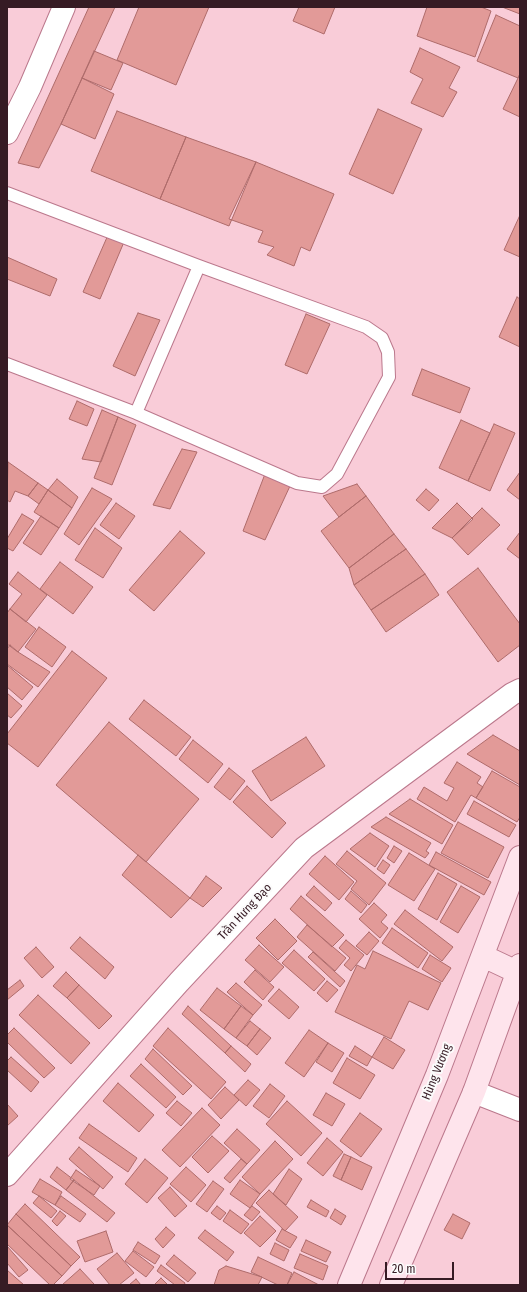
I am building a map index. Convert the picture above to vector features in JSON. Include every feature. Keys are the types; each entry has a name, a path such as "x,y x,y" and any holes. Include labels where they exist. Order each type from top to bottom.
{"main road":[{"name":"Hùng Vương","path":"349,1285 437,1075 520,857"},
{"path":"392,1285 474,1092 519,969 483,956"}],"street":[{"path":"7,133 30,87 64,7"},
{"name":"Trần Hưng Đạo","path":"7,1175 179,982 304,848 520,690"},
{"path":"474,1092 520,1110"}],"lane":[{"path":"7,193 366,328 382,338 388,352 389,377 337,474 322,487 297,483 136,413 7,364"},
{"path":"136,413 199,266"}],"building":[{"path":"89,7 115,7 39,168 18,163"},
{"path":"139,7 209,7 176,85 117,60"},
{"path":"299,7 335,7 324,34 293,21"},
{"path":"427,7 481,7 491,11 475,57 417,36"},
{"path":"502,7 520,7 520,14"},
{"path":"496,15 520,26 520,74 518,78 477,61"},
{"path":"420,48 460,67 449,88 457,92 443,117 411,103 423,79 410,72"},
{"path":"94,51 123,63 111,90 82,78"},
{"path":"520,74 520,117 503,109"},
{"path":"82,78 114,94 95,139 61,124"},
{"path":"378,109 422,129 393,194 349,174"},
{"path":"117,111 186,137 160,199 91,171"},
{"path":"186,137 256,162 229,226 160,199"},
{"path":"256,162 334,194 310,251 301,247 294,266 267,255 274,247 258,242 263,231 229,219"},
{"path":"520,215 520,257 504,250"},
{"path":"108,235 124,242 100,299 83,292"},
{"path":"7,257 57,279 50,296 7,279"},
{"path":"517,297 520,299 520,347 499,337"},
{"path":"138,313 160,320 135,376 113,366"},
{"path":"306,314 330,324 307,374 285,365"},
{"path":"422,369 470,388 460,413 412,395"},
{"path":"77,401 94,409 87,426 69,419"},
{"path":"102,410 118,417 101,462 82,459"},
{"path":"118,417 136,425 112,485 94,478"},
{"path":"461,420 490,433 468,481 439,468"},
{"path":"494,424 515,433 490,491 468,481"},
{"path":"182,449 197,452 170,509 153,505"},
{"path":"8,462 38,483 28,496 15,491 10,502 7,500"},
{"path":"520,472 520,500 507,490"},
{"path":"265,474 290,486 265,540 243,531"},
{"path":"57,479 78,497 72,508 48,490"},
{"path":"38,483 48,490 39,504 28,496"},
{"path":"357,484 366,496 339,517 323,496"},
{"path":"92,488 112,499 79,545 64,534"},
{"path":"426,489 439,500 429,511 416,500"},
{"path":"48,490 72,508 59,528 34,512"},
{"path":"366,496 394,534 349,568 321,531"},
{"path":"116,503 135,516 119,539 100,525"},
{"path":"457,503 473,519 452,538 432,528"},
{"path":"482,508 500,525 468,555 452,538"},
{"path":"22,514 34,521 13,551 7,548 7,539"},
{"path":"41,516 59,528 41,555 23,543"},
{"path":"95,528 122,548 103,578 75,560"},
{"path":"180,531 205,553 154,611 129,590"},
{"path":"520,532 520,559 507,549"},
{"path":"394,534 406,549 354,585 349,568"},
{"path":"406,549 425,574 371,610 354,585"},
{"path":"60,562 93,587 73,614 40,589"},
{"path":"478,568 520,624 520,645 498,662 447,592"},
{"path":"18,572 47,595 26,622 10,609 22,594 9,584"},
{"path":"425,574 439,595 386,632 371,610"},
{"path":"10,609 36,629 18,652 7,644 7,613"},
{"path":"39,627 66,647 52,667 25,647"},
{"path":"10,645 18,652 50,672 38,687 7,664 7,649"},
{"path":"72,651 107,678 38,767 7,743 7,734"},
{"path":"7,665 33,687 22,700 7,687"},
{"path":"7,693 22,706 11,718 7,715"},
{"path":"144,700 191,737 176,756 129,719"},
{"path":"109,722 199,799 146,862 56,785"},
{"path":"493,735 520,751 520,785 467,754"},
{"path":"306,737 325,766 271,801 252,771"},
{"path":"193,740 223,764 208,783 179,759"},
{"path":"457,762 481,777 477,783 483,787 476,798 471,795 455,822 417,799 424,787 447,801 454,788 444,783"},
{"path":"229,768 245,781 230,800 214,787"},
{"path":"492,771 520,787 520,817 517,822 476,798"},
{"path":"247,786 286,823 272,838 233,802"},
{"path":"410,799 453,825 442,844 389,814"},
{"path":"474,801 516,825 509,837 467,814"},
{"path":"386,817 431,843 426,851 429,853 425,858 371,827"},
{"path":"458,822 504,847 488,878 441,853"},
{"path":"370,833 389,846 375,867 350,849"},
{"path":"394,846 402,851 394,863 387,858"},
{"path":"347,851 386,883 369,905 351,889 357,881 336,864"},
{"path":"436,852 491,882 484,895 429,865"},
{"path":"409,853 435,869 414,901 388,885"},
{"path":"138,855 190,898 171,918 122,875"},
{"path":"325,856 354,882 339,900 309,874"},
{"path":"383,860 390,865 384,874 377,869"},
{"path":"438,873 457,884 437,920 418,909"},
{"path":"206,876 222,888 203,907 190,898"},
{"path":"314,886 332,903 325,911 306,895"},
{"path":"461,886 480,897 458,933 440,922"},
{"path":"351,891 367,905 361,913 345,899"},
{"path":"301,896 344,935 332,947 290,909"},
{"path":"374,903 387,915 381,922 388,928 380,938 359,919"},
{"path":"405,910 453,947 442,961 394,924"},
{"path":"275,919 297,941 278,960 256,938"},
{"path":"307,925 346,958 335,971 297,937"},
{"path":"392,928 428,953 418,968 382,943"},
{"path":"369,932 379,941 367,955 356,946"},
{"path":"80,937 114,967 105,979 70,948"},
{"path":"346,940 364,955 351,971 344,965 350,958 339,948"},
{"path":"259,945 284,967 270,982 245,960"},
{"path":"36,947 54,967 42,978 24,958"},
{"path":"294,950 325,979 314,991 282,963"},
{"path":"373,951 441,983 428,1010 409,1001 391,1039 335,1012 357,965 365,969"},
{"path":"313,952 345,981 340,987 308,957"},
{"path":"430,955 451,968 442,982 422,969"},
{"path":"255,970 274,987 263,1000 244,982"},
{"path":"66,972 79,985 67,998 53,986"},
{"path":"20,980 24,986 7,1000 7,990"},
{"path":"327,981 338,990 327,1002 317,993"},
{"path":"236,983 262,1005 253,1015 227,992"},
{"path":"79,985 112,1016 99,1029 67,998"},
{"path":"217,988 241,1006 224,1029 200,1010"},
{"path":"279,989 299,1007 289,1019 268,1001"},
{"path":"38,995 90,1043 71,1064 19,1015"},
{"path":"188,1006 231,1046 225,1053 182,1014"},
{"path":"241,1006 253,1015 236,1038 224,1029"},
{"path":"250,1021 260,1029 247,1046 236,1038"},
{"path":"14,1028 55,1068 44,1078 7,1042 7,1035"},
{"path":"168,1028 226,1082 211,1099 153,1046"},
{"path":"260,1029 271,1038 257,1055 247,1046"},
{"path":"309,1030 328,1043 304,1077 285,1063"},
{"path":"384,1037 405,1050 393,1069 372,1057"},
{"path":"328,1043 344,1053 332,1072 316,1062"},
{"path":"231,1046 251,1064 245,1072 225,1053"},
{"path":"355,1046 372,1057 367,1066 349,1056"},
{"path":"153,1049 192,1086 183,1095 145,1059"},
{"path":"11,1057 39,1082 31,1092 7,1070 7,1061"},
{"path":"347,1058 375,1075 360,1099 333,1083"},
{"path":"141,1064 176,1097 166,1108 130,1076"},
{"path":"248,1080 260,1090 246,1106 234,1095"},
{"path":"118,1083 154,1115 139,1132 103,1101"},
{"path":"270,1084 285,1096 269,1118 253,1106"},
{"path":"225,1087 239,1100 221,1119 208,1105"},
{"path":"326,1093 345,1104 332,1126 313,1115"},
{"path":"177,1101 192,1113 181,1126 166,1113"},
{"path":"287,1101 322,1133 301,1156 266,1124"},
{"path":"7,1104 18,1116 7,1126"},
{"path":"202,1108 220,1125 180,1167 162,1150"},
{"path":"360,1113 382,1129 361,1157 340,1141"},
{"path":"89,1124 137,1158 128,1172 79,1138"},
{"path":"237,1129 260,1150 247,1164 224,1143"},
{"path":"212,1136 229,1151 208,1173 192,1157"},
{"path":"327,1138 343,1152 323,1176 307,1163"},
{"path":"275,1141 293,1159 260,1194 242,1177"},
{"path":"79,1147 113,1177 103,1189 69,1159"},
{"path":"344,1154 351,1157 341,1180 333,1176"},
{"path":"351,1157 372,1167 362,1190 341,1180"},
{"path":"145,1159 168,1178 147,1203 125,1184"},
{"path":"241,1159 247,1164 230,1183 224,1178"},
{"path":"57,1167 74,1180 66,1190 50,1177"},
{"path":"186,1167 206,1185 191,1202 170,1184"},
{"path":"289,1169 302,1179 286,1205 273,1194"},
{"path":"76,1170 100,1186 94,1195 70,1179"},
{"path":"40,1179 62,1192 55,1205 32,1192"},
{"path":"74,1180 115,1213 107,1222 66,1190"},
{"path":"240,1180 260,1194 250,1208 230,1194"},
{"path":"213,1181 224,1189 207,1212 196,1204"},
{"path":"170,1187 187,1206 175,1217 158,1198"},
{"path":"269,1190 298,1217 285,1231 256,1203"},
{"path":"39,1196 57,1211 51,1218 33,1203"},
{"path":"61,1196 86,1214 80,1222 55,1205"},
{"path":"311,1200 329,1211 326,1217 307,1207"},
{"path":"25,1204 80,1257 71,1266 16,1214"},
{"path":"217,1206 226,1213 220,1220 211,1213"},
{"path":"252,1206 260,1212 252,1221 244,1215"},
{"path":"335,1209 346,1216 341,1225 330,1218"},
{"path":"230,1210 249,1224 241,1234 223,1221"},
{"path":"60,1211 66,1216 57,1226 52,1221"},
{"path":"16,1214 71,1266 62,1276 7,1225"},
{"path":"453,1214 470,1223 462,1239 444,1230"},
{"path":"260,1216 276,1231 260,1247 244,1233"},
{"path":"7,1225 62,1276 53,1285 50,1285 7,1244"},
{"path":"166,1227 175,1235 163,1248 155,1239"},
{"path":"282,1229 297,1237 290,1248 276,1240"},
{"path":"205,1230 234,1252 227,1261 198,1238"},
{"path":"106,1231 113,1252 85,1262 77,1241"},
{"path":"306,1240 331,1252 326,1262 301,1251"},
{"path":"138,1242 160,1256 155,1264 133,1250"},
{"path":"275,1243 289,1250 284,1261 270,1254"},
{"path":"7,1246 28,1270 19,1277 7,1263"},
{"path":"133,1251 154,1267 146,1277 125,1261"},
{"path":"117,1253 134,1273 119,1285 110,1285 97,1269"},
{"path":"300,1254 328,1266 323,1280 294,1268"},
{"path":"174,1255 196,1273 188,1282 166,1264"},
{"path":"258,1257 292,1273 287,1285 278,1285 251,1272"},
{"path":"161,1265 185,1283 184,1285 175,1285 157,1271"},
{"path":"226,1266 262,1277 258,1285 214,1285 219,1270"},
{"path":"80,1269 94,1284 62,1285"},
{"path":"7,1270 24,1285 7,1285"},
{"path":"294,1272 319,1285 287,1285"},
{"path":"161,1278 168,1285 154,1285"},
{"path":"136,1279 141,1285 129,1285"}]}
